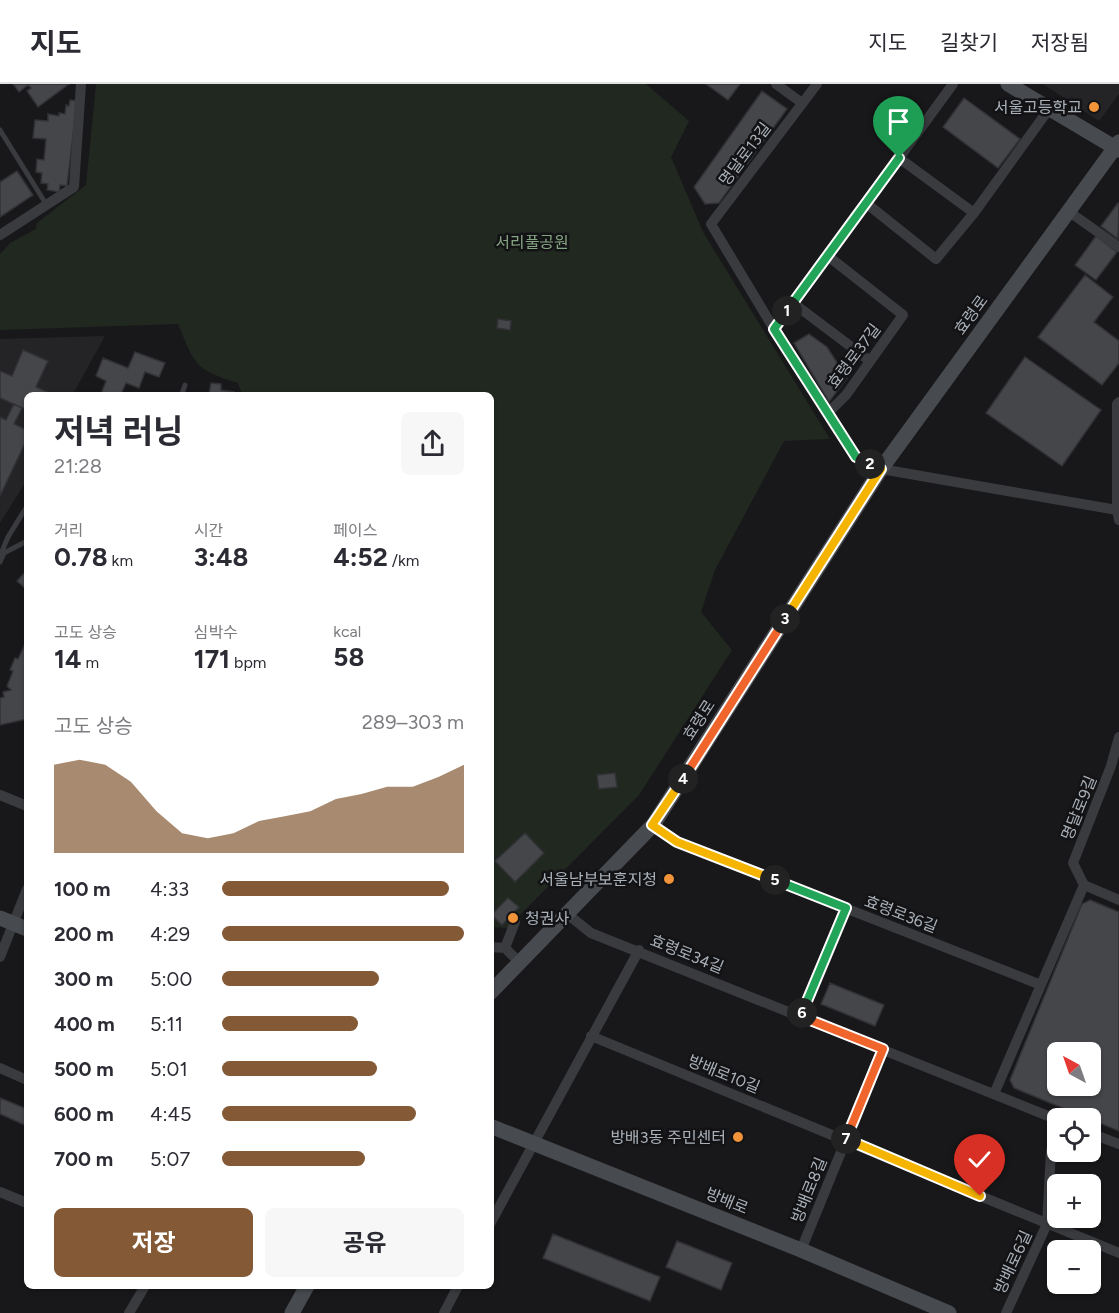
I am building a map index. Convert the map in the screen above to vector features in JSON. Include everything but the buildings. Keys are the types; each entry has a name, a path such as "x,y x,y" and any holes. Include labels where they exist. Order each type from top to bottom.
{"main road":[{"path":"1008,84 1118,146"},
{"name":"효령로","path":"494,989 652,825 881,469 1068,211 1118,146"},
{"name":"방배로","path":"494,1128 801,1250 949,1313"},
{"path":"297,1311 306,1289"}],"street":[{"path":"0,235 74,187 81,84"},
{"path":"776,84 802,103"},
{"name":"명달로13길","path":"711,224 817,84"},
{"path":"774,329 953,84"},
{"path":"866,203 936,259 974,213 1049,109"},
{"path":"899,158 974,213"},
{"path":"1068,211 1119,247"},
{"name":"효령로37길","path":"711,224 774,329 856,457 881,469"},
{"name":"효령로37길","path":"828,256 903,315 846,395 828,413"},
{"path":"793,303 870,361"},
{"path":"881,469 1118,515 1117,404 1119,402"},
{"name":"명달로9길","path":"1084,885 1072,863 1111,766 1119,737"},
{"path":"0,795 24,805"},
{"name":"효령로36길","path":"652,825 677,842 1041,985"},
{"path":"994,1094 1084,885 1119,900"},
{"path":"0,957 24,897"},
{"path":"800,1016 846,908"},
{"name":"효령로34길","path":"566,913 591,933 639,950 1047,1116"},
{"path":"505,948 515,922 513,918"},
{"path":"494,947 505,948 519,962"},
{"path":"494,1216 639,950"},
{"name":"방배로10길","path":"591,1036 845,1140"},
{"name":"방배로8길","path":"801,1250 883,1049"},
{"path":"0,1068 24,1079"},
{"path":"1101,1137 1119,1144"},
{"path":"845,1140 1047,1224"},
{"path":"0,1192 24,1202"},
{"name":"방배로6길","path":"1006,1313 1047,1224"},
{"name":"방배로6길","path":"1057,1228 1119,1253"},
{"path":"129,1313 143,1289"},
{"path":"444,1313 456,1289"}],"lane":[{"path":"0,130 46,204"},
{"path":"183,392 185,386"},
{"path":"0,556 8,537 24,511"},
{"path":"0,562 4,553 24,543"}],"shaded area":[{"name":"서울고등학교","path":"1043,84 1119,84 1119,94 1099,121"},
{"path":"105,336 74,392 24,392 24,485 0,523 0,339"}],"green space":[{"name":"서리풀공원","path":"96,84 646,84 689,121 671,157 703,232 830,439 784,441 715,570 701,612 732,650 639,795 507,928 494,927 494,392 241,392 238,383 212,374 198,364 188,349 178,324 0,330 0,254 10,243 36,229 37,223 86,185"}],"place":[{"name":"서울고등학교","path":"1094,107"},
{"name":"서울남부보훈지청","path":"669,879"},
{"name":"청권사","path":"513,918"},
{"name":"방배3동 주민센터","path":"738,1137"}],"route":[{"path":"899,158 774,329 856,457 881,469 652,825 677,842 846,908 800,1016 883,1049 845,1140 980,1196"}]}
